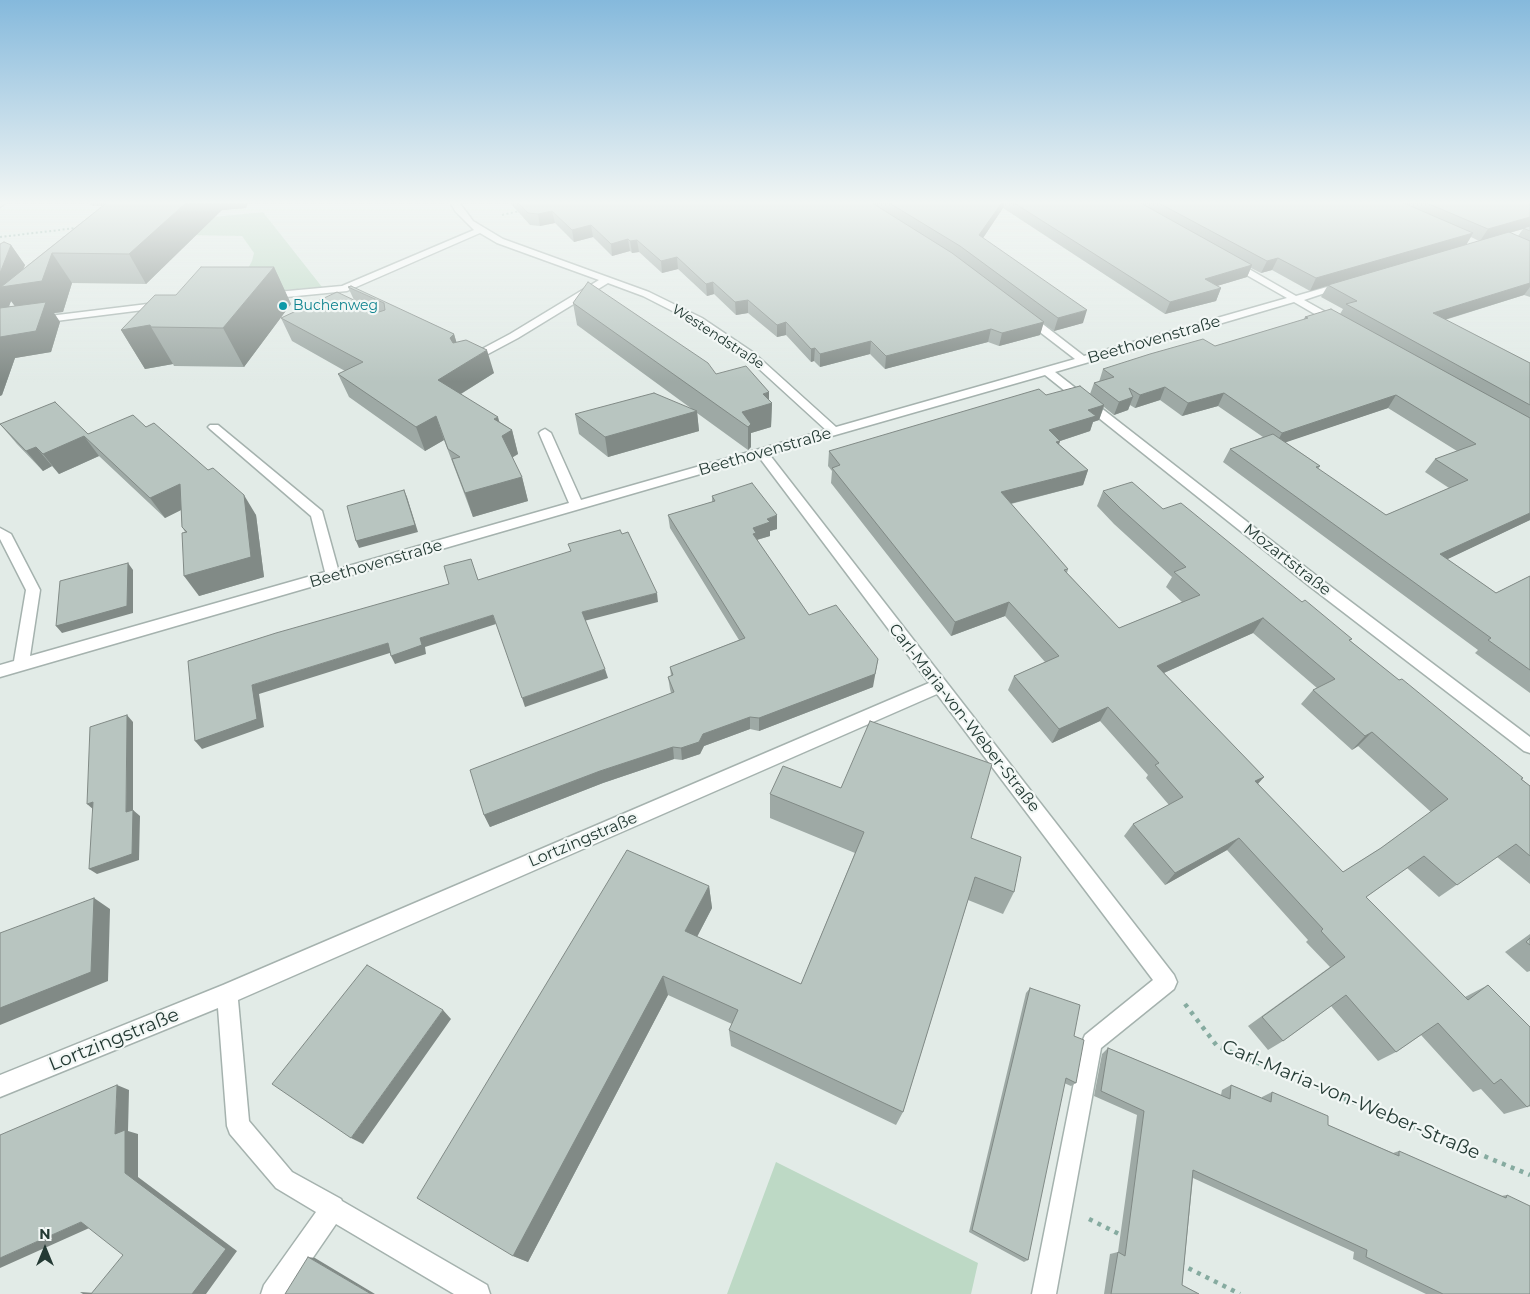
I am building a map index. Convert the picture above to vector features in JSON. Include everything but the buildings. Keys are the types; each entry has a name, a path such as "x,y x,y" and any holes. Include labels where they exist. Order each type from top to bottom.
{"street":[{"path":"251,298 321,292 352,286 408,261"},
{"name":"Westendstraße","path":"556,261 608,279 664,302 726,339 750,355 778,378 835,432"},
{"path":"1228,261 1348,328"},
{"path":"464,362 514,336 608,279"},
{"name":"Beethovenstraße","path":"0,671 1360,280"},
{"path":"321,292 320,298 329,302"},
{"path":"0,325 105,311 173,305"},
{"path":"1022,314 1083,360"},
{"name":"Mozartstraße","path":"1047,371 1313,581 1530,746"},
{"path":"214,427 318,514 333,576"},
{"path":"545,433 577,506"},
{"name":"Carl-Maria-von-Weber-Straße","path":"762,453 1167,982"},
{"path":"0,533 6,537 33,590 22,665"},
{"name":"Lortzingstraße","path":"0,1086 227,994 939,686"},
{"path":"1044,1294 1092,1042 1167,982"},
{"path":"227,994 238,1126 284,1180 333,1207 478,1294"},
{"path":"273,1294 333,1207"}],"path":[{"name":"Carl-Maria-von-Weber-Straße","path":"1167,982 1218,1046 1530,1175"},
{"path":"1061,1205 1129,1239"},
{"path":"1172,1260 1240,1294"}],"green space":[{"path":"252,261 302,261 322,287 224,295 246,272"},
{"path":"776,1162 978,1263 971,1294 727,1294"}],"place":[{"name":"Buchenweg","path":"283,306"}]}
